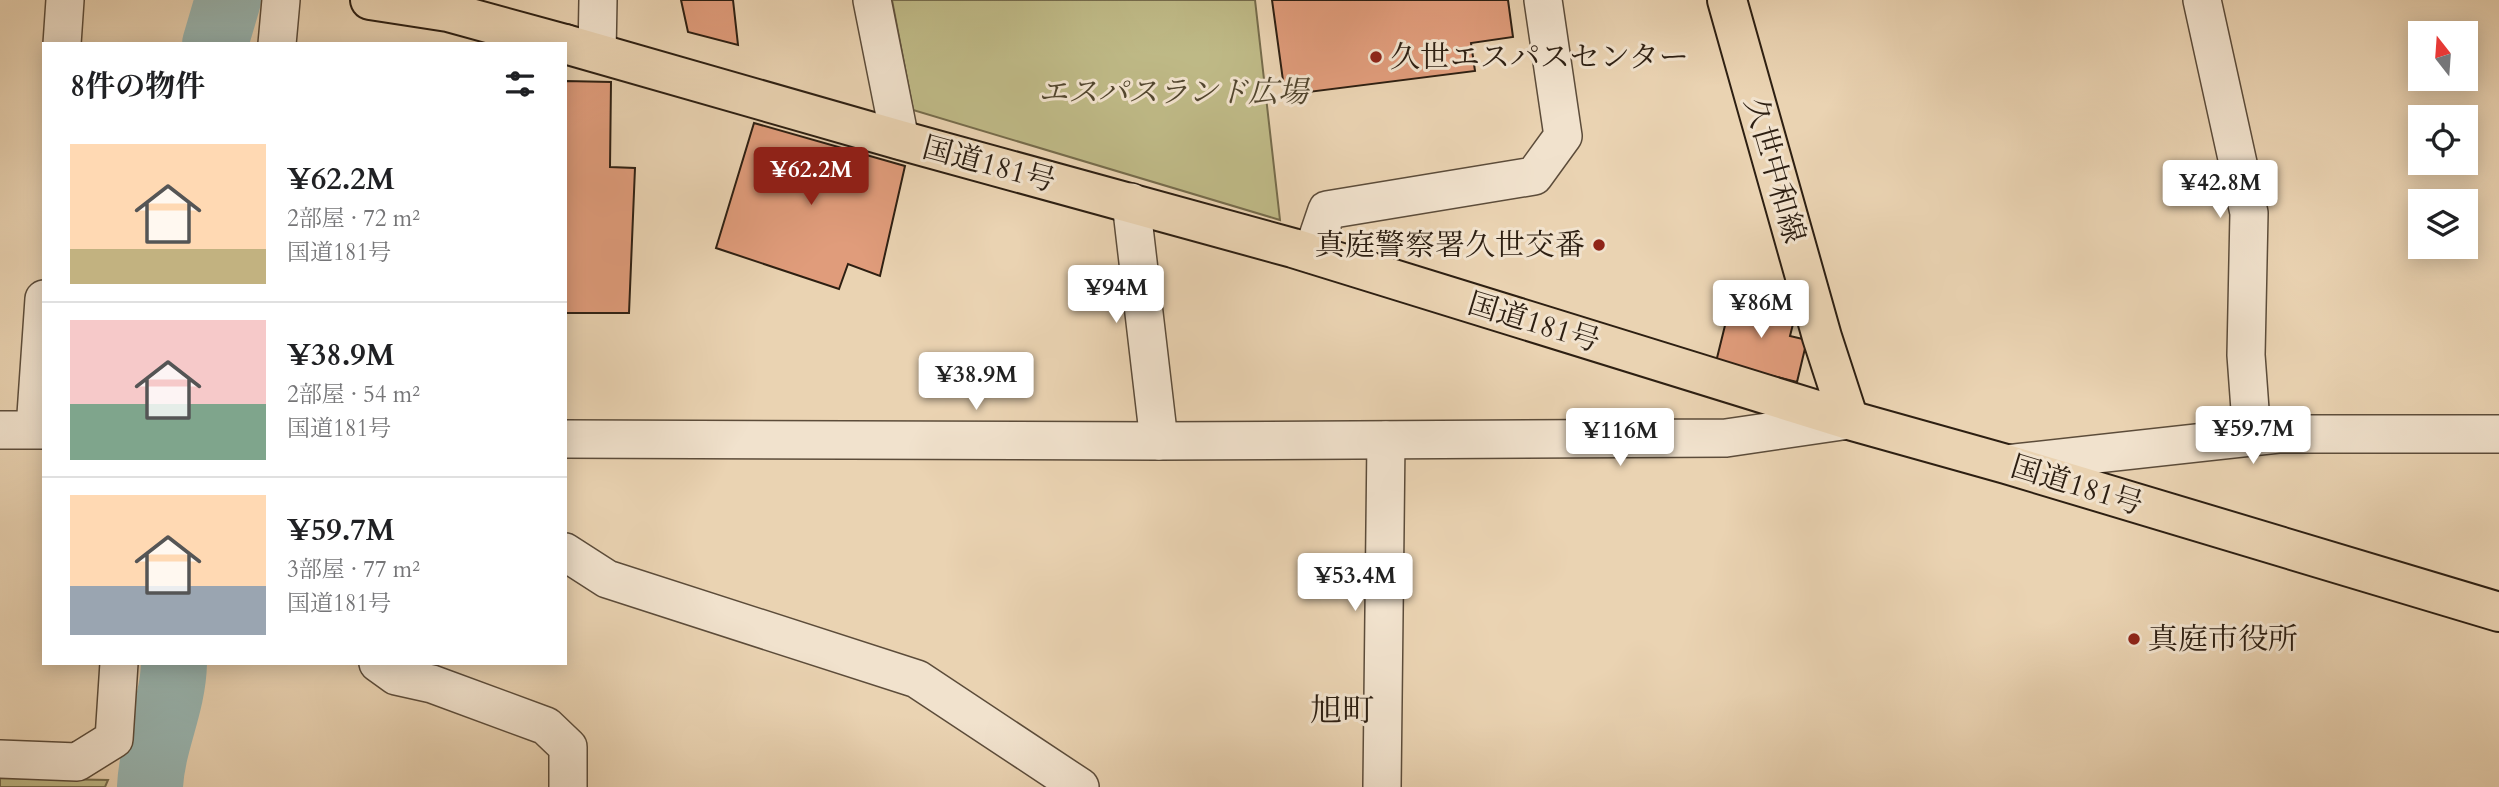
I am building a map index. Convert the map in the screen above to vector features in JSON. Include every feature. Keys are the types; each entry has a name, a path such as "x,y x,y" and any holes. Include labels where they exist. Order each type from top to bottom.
{"main road":[{"name":"国道181号","path":"370,0 448,12 558,42"},
{"name":"久世中和線","path":"1727,0 1822,337 1849,420"},
{"name":"国道181号","path":"576,47 1312,254 1849,420 2006,464 2499,612"}],"street":[{"path":"62,42 65,0"},
{"path":"278,42 281,0"},
{"path":"576,47 598,0"},
{"path":"872,0 900,140"},
{"path":"1312,254 1326,210 1534,176 1563,136 1543,0"},
{"path":"2202,0 2249,213 2246,355 2252,437"},
{"path":"1131,202 1159,440"},
{"path":"26,430 42,314"},
{"path":"1726,438 1747,388"},
{"path":"567,439 1726,438 1849,420"},
{"path":"2006,464 2278,434 2499,434"},
{"path":"1382,787 1386,440"},
{"path":"567,553 607,579 917,680 1080,787"},
{"path":"0,759 77,762 114,739 119,665"},
{"path":"381,665 396,676 432,684 546,726 568,747 568,787"}],"green space":[{"name":"エスパスランド広場","path":"892,0 1255,0 1280,220 913,110"},
{"path":"0,778 108,780 105,787 0,787"}],"building":[{"path":"681,0 733,0 738,45 688,32"},
{"name":"久世エスパスセンター","path":"1272,0 1508,0 1513,37 1471,43 1475,71 1285,95"},
{"path":"567,81 611,82 610,167 635,168 629,313 567,313"},
{"path":"754,123 905,166 880,276 848,264 839,289 716,248"},
{"path":"1732,297 1796,312 1790,336 1807,340 1797,382 1716,362"}],"waterway":[{"path":"216,42 228,0"},
{"path":"150,787 154,755 170,695 174,665"}],"place":[{"name":"久世エスパスセンター","path":"1376,57"},
{"name":"真庭警察署久世交番","path":"1599,245"},
{"name":"真庭市役所","path":"2134,639"}],"district":[{"name":"旭町","path":"1342,710"}]}
